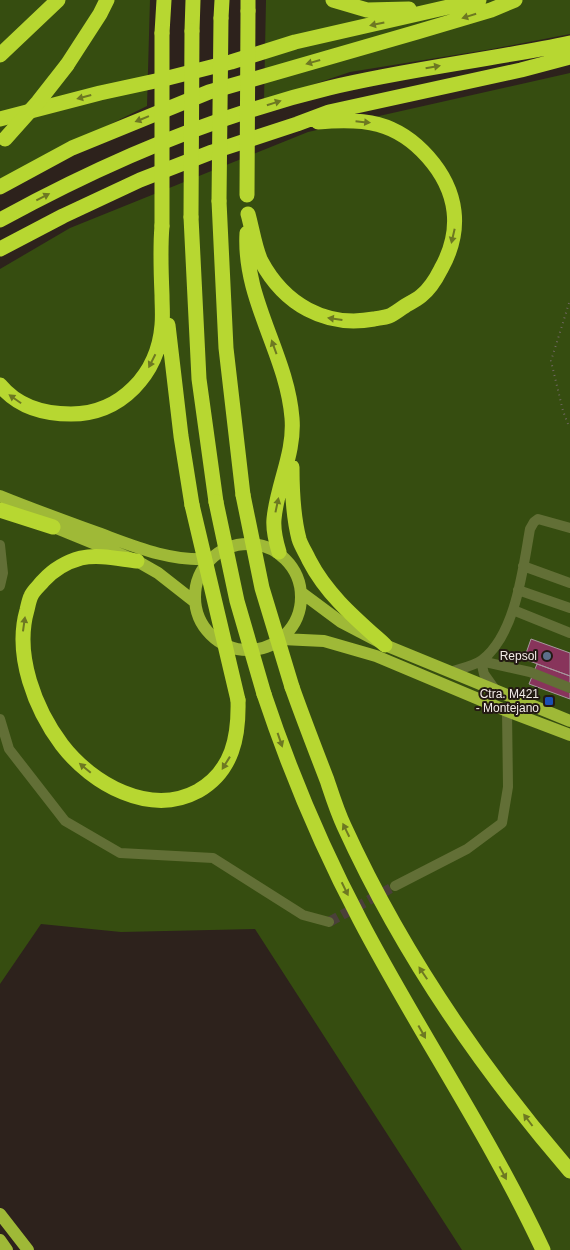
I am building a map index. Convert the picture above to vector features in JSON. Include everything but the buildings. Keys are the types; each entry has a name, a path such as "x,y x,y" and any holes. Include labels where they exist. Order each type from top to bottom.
{"highway":[{"path":"0,55 58,0"},
{"path":"2,141 38,102 67,66 107,0"},
{"path":"0,385 19,402 51,414 80,414 106,408 118,402 133,390 149,366 160,341 162,324 162,33 164,0"},
{"path":"193,0 191,217 199,379 216,502 237,601 264,694 286,758 321,840 359,919 427,1041 482,1132 543,1250"},
{"path":"222,0 219,202 226,348 243,495 262,588 292,688 344,824 376,890 419,967 475,1049 526,1117 570,1170"},
{"path":"333,0 367,10 401,10 457,0"},
{"path":"0,119 232,62 295,42 479,0"},
{"path":"0,187 72,148 209,92 417,32 490,10 515,0"},
{"path":"248,6 248,214 246,242 250,275 287,382 293,421 292,502 299,541 317,575 332,596 385,645"},
{"path":"0,220 96,170 154,145 287,99 370,79 525,53 570,43"},
{"path":"0,250 63,216 140,180 212,152 329,112 521,70 570,57"},
{"path":"248,214 260,260 280,289 294,302 323,318 357,322 389,316 421,296 433,283 449,255 456,224 450,190 437,167 418,145 394,129 365,121 297,124"},
{"path":"0,261 25,241 63,216"},
{"path":"137,561 101,556 82,558 64,564 48,576 31,596 23,624 23,649 28,675 43,714 63,745 82,766 102,781 123,793 144,799 166,801 187,796 201,789 223,769 232,752 239,723 238,700 192,505 181,436 170,343 162,226"},
{"path":"279,552 275,539 274,519 288,464 293,421"},
{"path":"0,510 53,527"}],"main road":[{"path":"0,496 156,554 181,559 209,559"},
{"path":"0,505 137,561 158,572 195,602"},
{"path":"242,544 261,545 279,552 295,570 300,582 302,593 301,608 295,623 282,639 269,646 249,650 229,646 217,641 204,628 197,615 195,602 196,587 209,559 223,550 242,544"},
{"path":"302,593 341,622 385,645 570,721"},
{"path":"282,639 324,641 376,656 570,736"},
{"path":"0,1214 28,1250"},
{"path":"0,1240 7,1250"}],"lane":[{"path":"450,672 481,661 499,642 513,610 530,529 534,522 538,519 570,528"},
{"path":"0,545 3,573 0,586"},
{"path":"523,566 570,583"},
{"path":"518,590 570,608"},
{"path":"513,610 570,633"},
{"path":"481,661 530,672 570,688"},
{"path":"481,661 484,674 496,691"},
{"path":"395,886 467,849 502,823 508,787 507,711"},
{"path":"0,719 9,749 65,822 120,853 213,858 303,915 329,922"}],"path":[{"path":"568,424 551,361 570,300"}],"green space":[{"path":"0,0 150,0 147,106 0,179"},
{"path":"266,0 570,0 570,34 492,49 350,72 264,101"},
{"path":"570,73 570,1250 462,1250 255,929 121,932 41,924 0,984 0,269 70,228 308,132"}],"tunnel":[{"path":"329,922 395,886"}],"place":[{"name":"Repsol","path":"547,656"},
{"name":"Ctra. M421 - Montejano","path":"549,701"}]}
